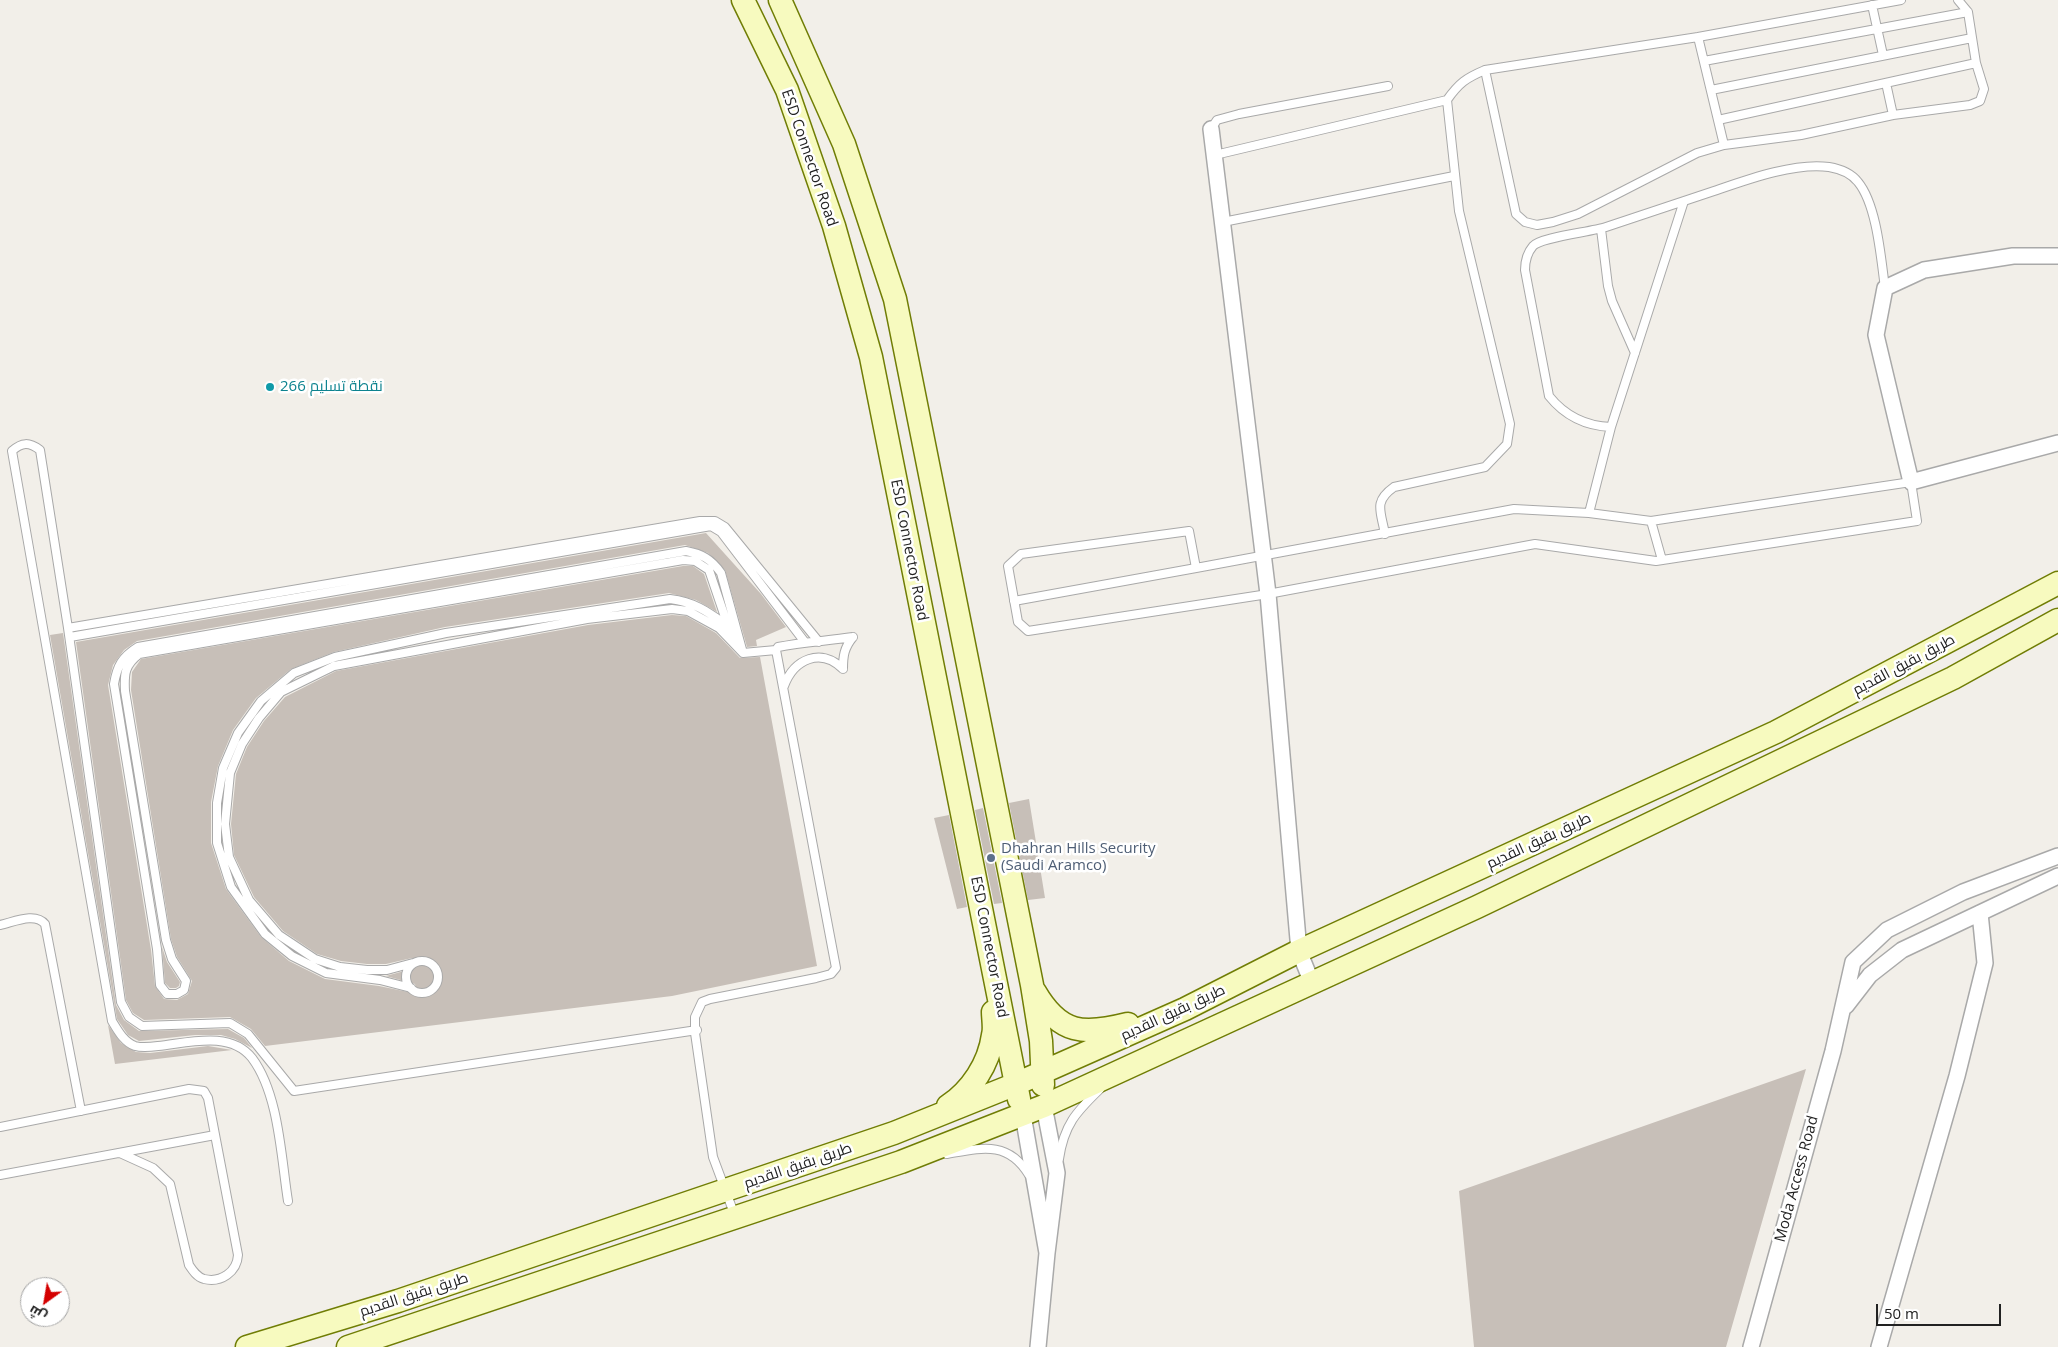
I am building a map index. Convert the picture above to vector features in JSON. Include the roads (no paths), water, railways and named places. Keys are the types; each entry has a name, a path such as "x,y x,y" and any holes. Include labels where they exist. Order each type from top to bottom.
{"main road":[{"name":"ESD Connector Road","path":"743,0 787,90 836,235 871,358 1023,1115"},
{"path":"780,0 844,144 895,299 1032,985 1041,1041 1044,1106"},
{"name":"طريق بقيق القديم","path":"247,1347 398,1301 924,1122 1016,1084 1185,1010 1299,951 1776,732 2058,583"},
{"name":"طريق بقيق القديم","path":"348,1347 901,1162 1023,1115 1477,907 1944,682 2058,620"},
{"path":"927,637 960,631"},
{"path":"924,1122 964,1092 975,1080 986,1060 994,1034 991,958"},
{"path":"1032,985 1045,1009 1058,1021 1072,1028 1087,1031 1105,1030 1185,1010"}],"street":[{"path":"1211,129 1268,594 1299,951 1312,983"},
{"path":"2058,256 2013,256 1924,270 1885,288 1876,335 1911,482 2058,443"},
{"name":"Moda Access Road","path":"1751,1347 1842,1012 1853,962 1887,930 1963,892 2058,856"},
{"name":"Moda Access Road","path":"1842,1012 1870,975 1902,950 2058,876"},
{"path":"1879,1347 1957,1076 1985,963 1980,913"},
{"path":"1038,1347 1047,1253 1058,1173 1044,1106"},
{"path":"1023,1115 1047,1253"}],"lane":[{"path":"1385,534 1379,503 1384,494 1394,487 1485,467 1507,444 1510,424 1459,211 1454,176 1447,100 1456,87 1466,78 1485,70 1698,37 1901,0"},
{"path":"1485,70 1516,214 1525,222 1537,225 1578,214 1681,161 1724,145 1801,135 1893,115 1970,105 1980,101 1984,89 1976,63 1968,12 1958,0"},
{"path":"1872,5 1883,55"},
{"path":"1704,61 1968,12"},
{"path":"1698,37 1724,145"},
{"path":"1711,90 1972,38"},
{"path":"1718,120 1976,63"},
{"path":"1886,83 1893,115"},
{"path":"1211,129 1217,120 1239,114 1388,86"},
{"path":"1215,155 1447,100"},
{"path":"1611,427 1594,426 1581,422 1558,407 1549,396 1525,270 1525,261 1534,244 1543,240 1601,229 1740,182 1806,167 1828,167 1848,172 1859,183 1871,209 1880,248 1885,288"},
{"path":"1223,222 1454,176"},
{"path":"1589,513 1611,427 1684,201"},
{"path":"1601,229 1608,286 1612,301 1635,354"},
{"path":"288,1201 272,1097 252,1058 237,1044 223,1040 148,1047 135,1046 122,1037 112,1021 12,451 20,444 31,444 40,450 70,637 121,1002 129,1017 142,1026 230,1023 248,1034 294,1091 697,1030"},
{"path":"1014,600 1263,557 1514,509 1589,513 1651,521 1911,482 1916,521 1656,561 1534,544 1268,594 1028,631 1018,622 1014,600 1008,566 1021,554 1188,531 1196,568"},
{"path":"68,628 715,520 725,527 819,642"},
{"path":"1651,521 1662,560"},
{"path":"70,637 712,526 722,532 804,641"},
{"path":"686,551 700,554 713,562 721,573 743,653 728,626 709,570 695,561 683,560 139,654 129,662 124,677 125,690 166,940 172,958 186,981 184,990 177,994 167,994 160,985 156,939 114,684 116,669 125,655 138,646 686,551"},
{"path":"411,988 380,980 326,973 292,956 265,934 231,887 217,843 217,803 223,768 238,733 261,701 294,674 335,657 446,633 670,598 687,601 706,610 728,626"},
{"path":"413,963 408,968 406,982 417,992 431,990 436,985 438,978 433,965 427,961 420,961 387,970 367,970 340,967 315,959 279,935 250,900 229,857 224,824 230,773 242,744 259,718 281,692 334,666 587,619 672,608 688,611 718,628 743,653"},
{"path":"743,653 776,650 804,641 819,642 853,637 843,654 843,669 836,662 811,658 802,661 786,679 783,688"},
{"path":"736,1218 713,1157 695,1033 697,1030 695,1017 702,1002 830,974 836,968 776,650"},
{"path":"0,925 34,917 41,919 45,924 81,1111"},
{"path":"1058,1173 1062,1141 1073,1117 1119,1071"},
{"path":"0,1128 189,1089 204,1091 208,1098 238,1256 237,1265 232,1273 220,1278 204,1279 196,1274 189,1265 170,1184 153,1168 120,1153"},
{"path":"0,1175 215,1135"},
{"path":"901,1162 986,1147 1000,1150 1020,1162 1035,1186"}],"place":[{"name":"نقطة تسليم 266","path":"270,387"},
{"name":"Dhahran Hills Security (Saudi Aramco)","path":"991,858"}]}
